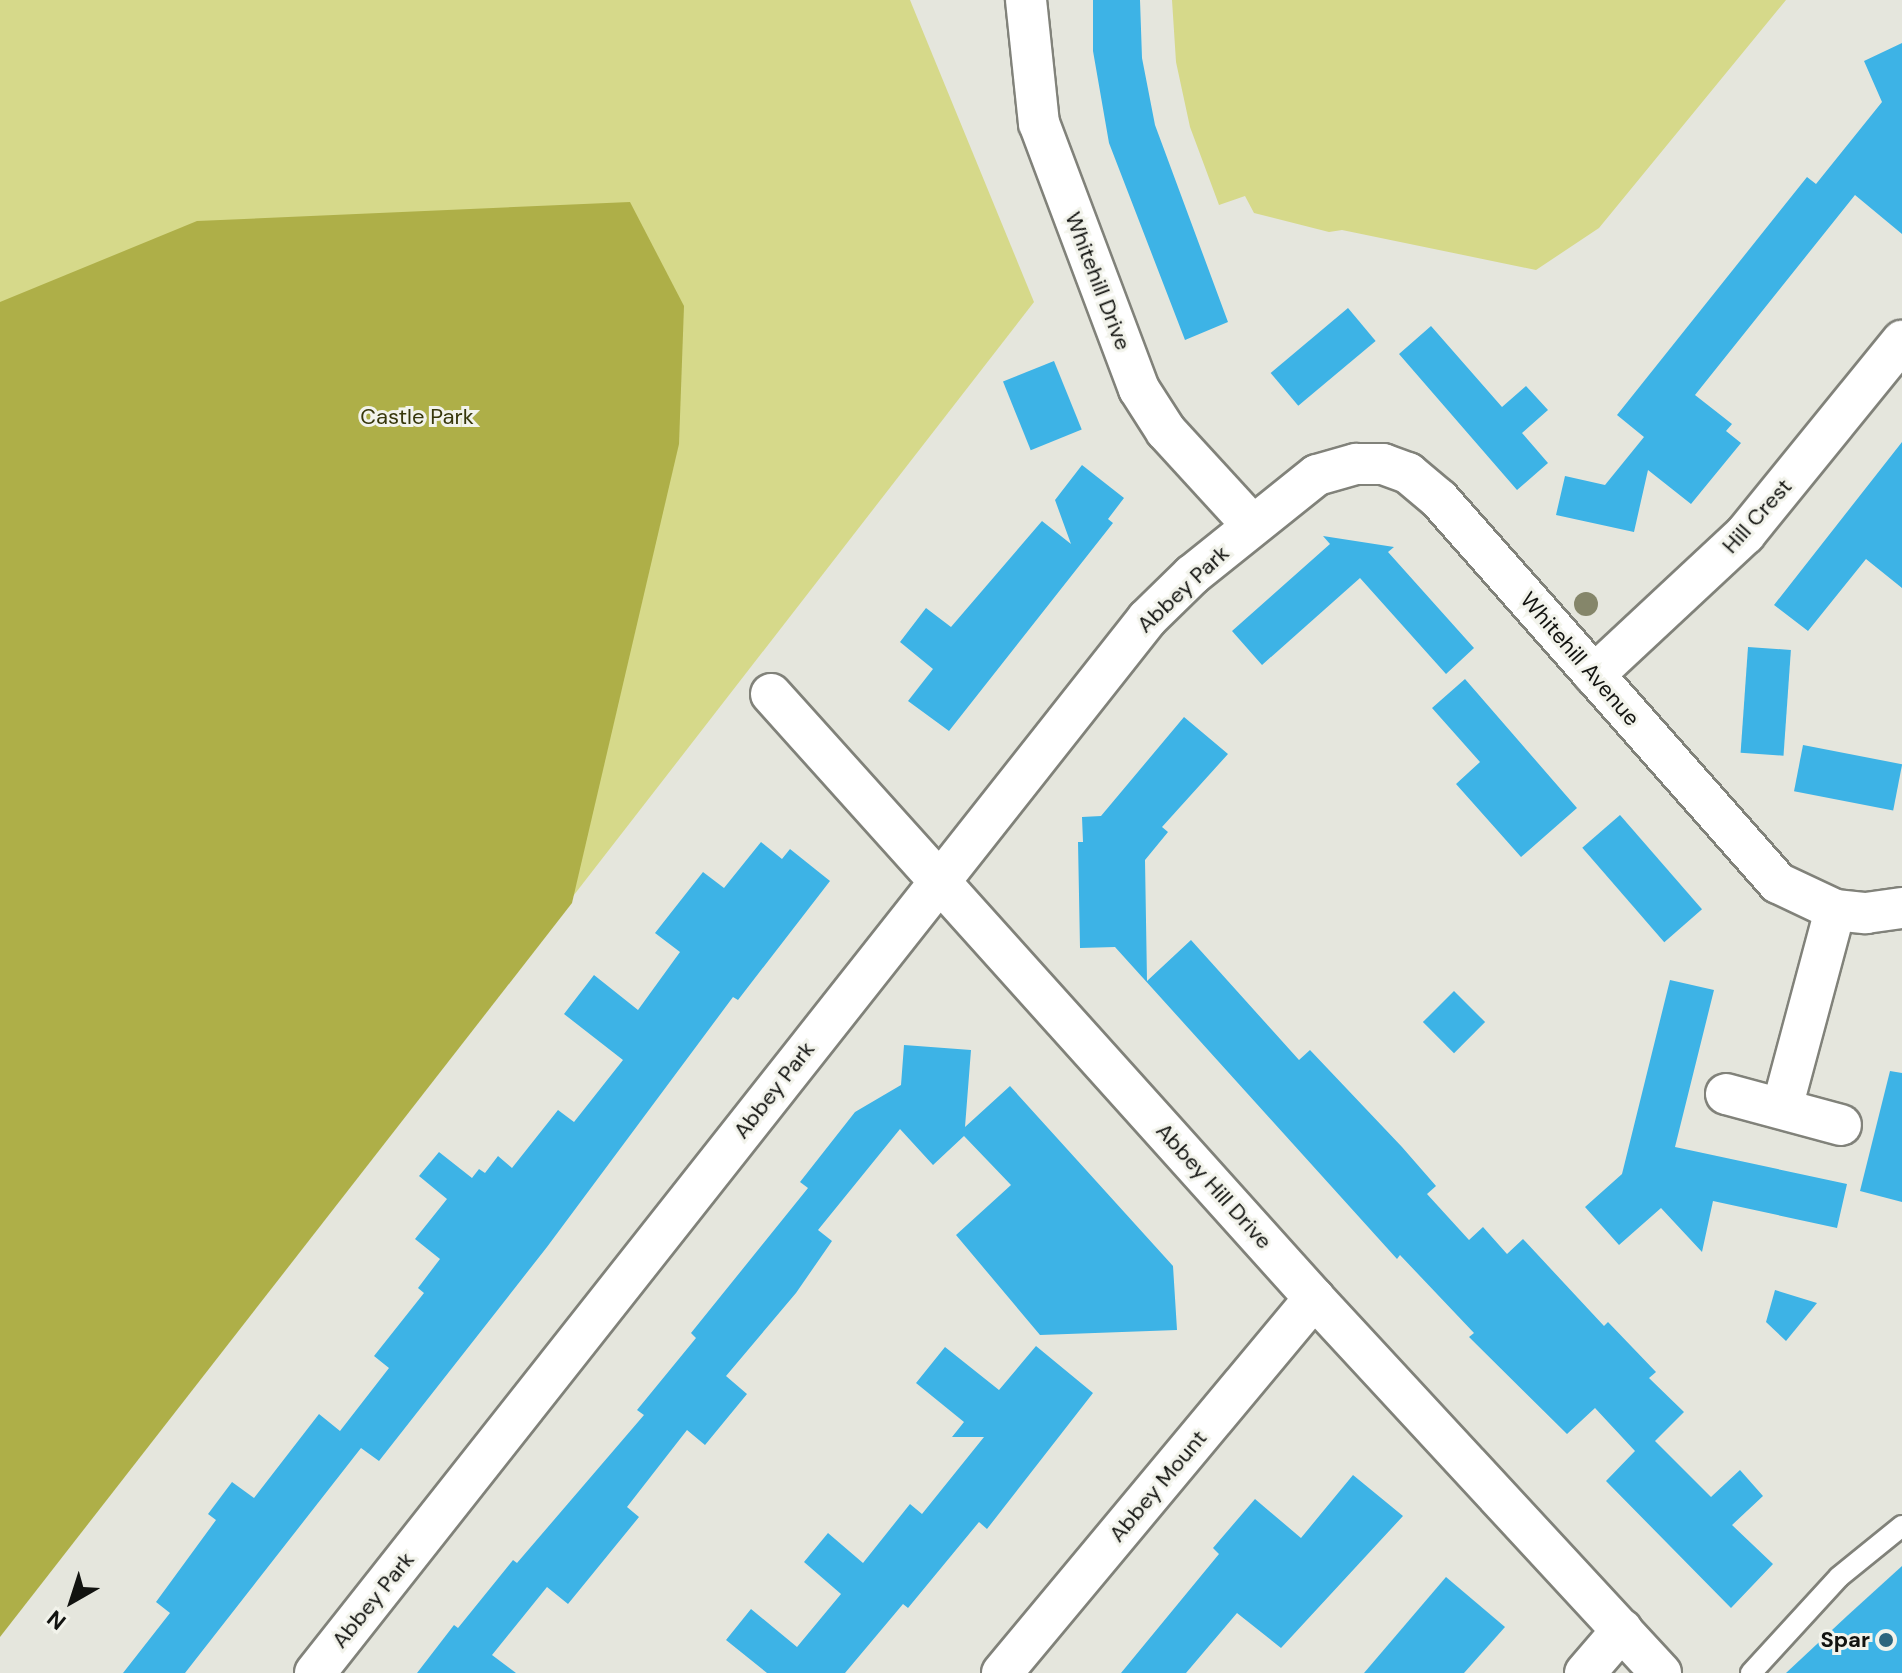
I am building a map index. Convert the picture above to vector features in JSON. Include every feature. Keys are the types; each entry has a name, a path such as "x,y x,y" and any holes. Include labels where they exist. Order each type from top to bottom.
{"street":[{"name":"Whitehill Drive","path":"1026,0 1039,123 1139,389 1166,431 1252,525"},
{"name":"Hill Crest","path":"1594,675 1745,534 1902,341"},
{"name":"Whitehill Avenue","path":"1252,525 1317,475 1356,464 1383,464 1408,473 1439,499 1757,863 1778,883 1835,910 1866,913 1902,908"},
{"name":"Abbey Park","path":"315,1673 1147,619 1252,525"},
{"name":"Abbey Hill Drive","path":"771,694 1314,1298 1661,1673"},
{"path":"1782,1108 1835,910"},
{"path":"1726,1094 1841,1125"},
{"name":"Abbey Mount","path":"1002,1673 1314,1298"},
{"path":"1585,1673 1622,1630"}],"lane":[{"path":"1751,1673 1839,1577 1902,1526"}],"green space":[{"name":"Castle Park","path":"0,0 910,0 1034,302 0,1635"},
{"path":"1172,0 1786,0 1599,228 1536,270 1342,230 1329,232 1254,213 1245,196 1219,205 1190,127 1176,62"},
{"name":"Castle Park","path":"630,202 684,306 679,444 572,903 0,1637 0,302 197,221"}],"building":[{"path":"1093,0 1140,0 1142,58 1155,125 1228,322 1185,340 1109,143 1093,51"},
{"path":"1902,43 1902,234 1855,195 1695,395 1732,424 1726,431 1741,443 1691,504 1648,470 1634,532 1556,515 1565,476 1605,485 1644,437 1617,415 1807,177 1816,184 1882,102 1864,61"},
{"path":"1348,308 1376,341 1298,406 1271,373"},
{"path":"1431,326 1502,407 1526,386 1548,410 1522,433 1548,463 1517,490 1399,354"},
{"path":"1054,361 1082,430 1031,450 1003,382"},
{"path":"1902,442 1902,588 1866,559 1808,631 1774,605"},
{"path":"1082,465 1124,498 1108,519 1113,523 949,731 908,701 933,669 900,642 926,608 951,627 1042,521 1071,544 1055,500"},
{"path":"1323,536 1394,547 1388,552 1474,648 1446,674 1360,578 1262,665 1232,631 1330,544"},
{"path":"1748,647 1791,650 1784,756 1741,753"},
{"path":"1465,679 1577,808 1521,857 1456,784 1480,762 1432,708"},
{"path":"1184,717 1228,754 1162,827 1168,832 1145,860 1147,981 1191,940 1299,1060 1310,1050 1402,1147 1436,1186 1427,1194 1469,1240 1483,1227 1507,1254 1523,1239 1604,1326 1608,1322 1656,1372 1649,1378 1684,1412 1655,1441 1711,1497 1740,1470 1763,1496 1732,1525 1773,1564 1731,1608 1606,1481 1635,1451 1595,1408 1567,1434 1469,1337 1474,1333 1400,1255 1397,1259 1115,947 1080,948 1078,842 1083,842 1082,817 1101,816"},
{"path":"1803,745 1902,764 1893,810 1794,791"},
{"path":"1620,815 1702,909 1664,942 1582,848"},
{"path":"761,842 782,859 790,849 830,881 738,1000 733,997 547,1247 379,1461 361,1448 185,1673 123,1673 170,1613 156,1602 216,1520 208,1514 232,1482 254,1498 319,1414 340,1431 389,1368 374,1356 424,1293 418,1288 440,1259 415,1239 447,1199 419,1176 439,1152 472,1178 479,1169 485,1173 498,1156 512,1168 558,1110 574,1122 623,1060 564,1014 594,975 638,1010 680,952 655,933 703,872 724,888"},
{"path":"1670,980 1714,990 1675,1147 1847,1184 1837,1228 1713,1201 1702,1252 1661,1208 1619,1245 1585,1207 1622,1174"},
{"path":"1454,991 1485,1022 1454,1053 1423,1022"},
{"path":"904,1045 971,1050 965,1127 1010,1086 1173,1266 1177,1330 1040,1335 956,1235 1011,1185 964,1136 933,1165 900,1129 818,1230 832,1241 796,1293 726,1376 747,1394 705,1445 687,1430 627,1507 639,1517 568,1604 547,1587 492,1655 516,1673 417,1673 454,1625 458,1628 513,1560 517,1563 644,1415 637,1410 696,1338 691,1333 808,1188 800,1182 855,1112 901,1085"},
{"path":"1890,1071 1902,1073 1902,1202 1860,1191"},
{"path":"1775,1290 1817,1303 1786,1341 1766,1322"},
{"path":"1036,1346 1093,1393 987,1529 979,1522 908,1608 903,1604 845,1673 767,1673 726,1640 751,1609 797,1647 841,1594 804,1562 828,1533 863,1563 910,1504 922,1514 984,1437 952,1437 964,1422 916,1383 945,1347 999,1390"},
{"path":"1353,1475 1403,1516 1281,1648 1237,1613 1186,1673 1121,1673 1219,1554 1213,1548 1255,1499 1301,1538"},
{"path":"1902,1566 1902,1673 1786,1673 1847,1616"},
{"path":"1446,1577 1505,1627 1464,1673 1364,1673"}],"place":[{"name":"Spar","path":"1886,1640"}]}
